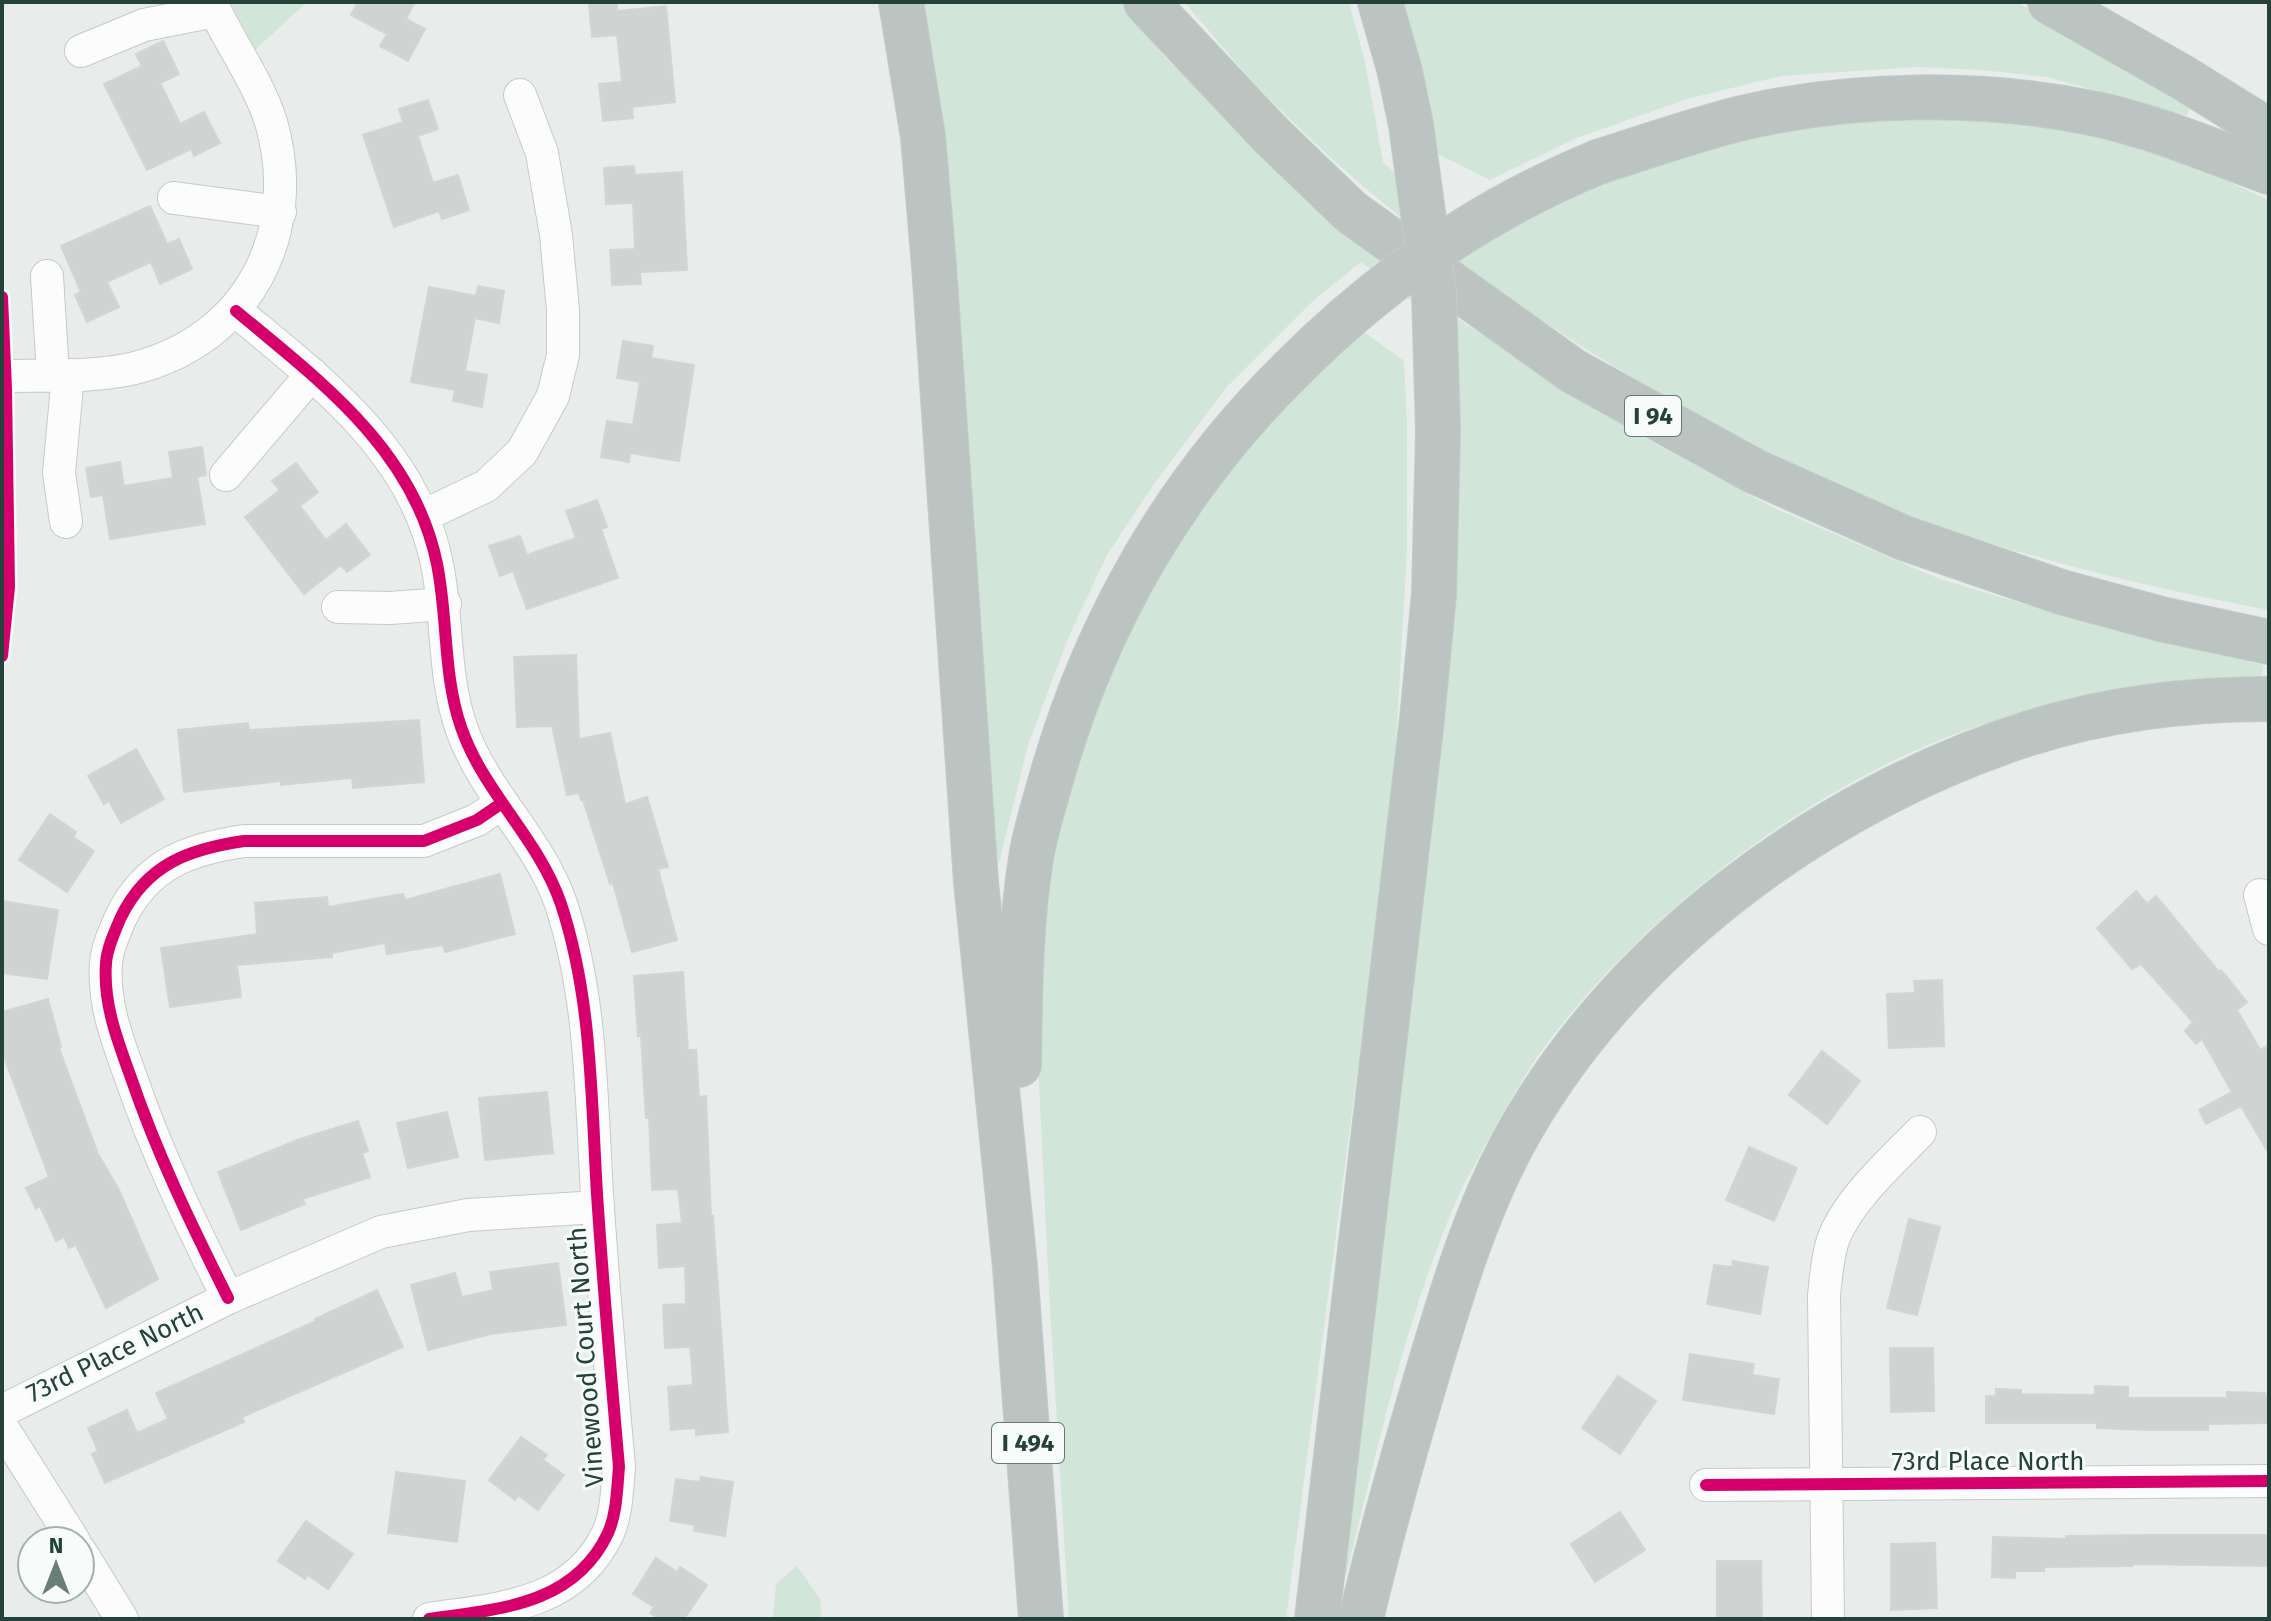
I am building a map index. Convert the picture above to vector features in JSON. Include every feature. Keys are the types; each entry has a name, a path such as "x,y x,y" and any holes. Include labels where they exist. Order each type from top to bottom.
{"highway":[{"path":"901,2 926,165 976,882 1015,1267"},
{"name":"I 94","path":"1146,2 1270,134 1351,212 1573,371 1754,471 1904,538 2061,592 2161,619 2269,642"},
{"path":"1317,1619 1434,594 1438,431 1434,293 1411,125 1380,2"},
{"path":"2050,2 2269,131"},
{"path":"1015,1267 1021,940 1033,849 1062,742 1104,635 1144,557 1172,512 1249,411 1367,299 1445,242 1551,181 1598,162 1716,125 1843,101 1960,99 2096,114 2193,141 2269,172"},
{"path":"1361,1619 1422,1391 1465,1251 1487,1195 1541,1094 1624,992 1709,909 1754,876 1823,829 1929,771 2032,733 2085,719 2182,704 2269,699"},
{"name":"I 494","path":"1015,1267 1041,1619"}],"street":[{"path":"2,376 123,370 161,360 204,337 236,311 258,274 280,212 280,158 270,118 213,6 144,25 81,51"},
{"path":"236,311 312,374 371,431 425,515 486,486 522,452 553,396 563,355 563,310 556,235 542,153 520,95"},
{"path":"174,198 280,212"},
{"path":"47,276 60,375 59,473 66,522"},
{"path":"226,475 312,374"},
{"name":"Vinewood Court North","path":"425,515 445,604 450,687 457,717 465,739 502,803 532,846 560,900 576,956 586,1013 619,1467 617,1501 608,1533 589,1561 567,1584 540,1598 507,1607 429,1619"},
{"path":"338,607 390,608 445,604"},
{"path":"228,1298 150,1136 112,1025 106,992 106,960 116,927 130,899 152,874 183,855 215,845 244,841 424,841 477,820 502,803"},
{"path":"2260,895 2269,929"},
{"path":"1828,1619 1826,1267 1845,1215 1920,1132"},
{"name":"73rd Place North","path":"2,1411 228,1298 396,1228 468,1215 598,1207"},
{"path":"2,1427 64,1525"},
{"name":"73rd Place North","path":"1706,1485 2269,1481"},
{"path":"96,1577 122,1619"}],"green space":[{"path":"230,2 307,2 255,50"},
{"path":"920,2 1121,2 1165,57 1293,183 1444,310 1634,432 1776,509 1940,579 2081,621 2263,665 2262,678 2155,685 2095,695 1988,723 1912,752 1808,808 1758,842 1709,878 1619,960 1578,1004 1542,1050 1461,1191 1439,1243 1408,1336 1346,1575 1338,1573 1445,326 1361,262 1314,300 1225,389 1154,484 1107,555 1069,636 1028,745 999,863 988,863"},
{"path":"1184,2 1349,2 1365,62 1383,162 1471,241 1603,174 1781,128 1889,116 1993,121 2090,134 2184,161 2269,200 2269,610 2100,574 1935,525 1811,474 1692,412 1567,337 1426,238 1296,125 1255,84"},
{"path":"1391,2 2017,2 2190,104 2187,116 2047,77 1981,70 1916,67 1781,76 1687,99 1577,138 1490,180 1425,148"},
{"path":"1356,326 1404,361 1407,550 1393,797 1286,1619 1069,1619 1038,1063 1029,999 1057,804 1154,566 1257,421"},
{"path":"797,1566 820,1599 822,1619 773,1619 776,1584"}],"building":[{"path":"358,2 415,2 406,19 425,29 408,61 380,46 387,34 351,15"},
{"path":"617,2 617,11 666,6 675,102 632,107 633,118 603,121 599,84 622,82 617,35 592,37 589,4"},
{"path":"163,41 179,74 160,83 180,124 204,112 220,143 194,156 191,149 147,170 104,84 142,66 136,54"},
{"path":"428,100 438,129 418,136 433,183 458,175 469,210 442,219 439,211 394,227 363,135 403,122 399,109"},
{"path":"634,166 635,175 682,172 687,270 640,272 641,284 612,285 610,250 635,249 633,203 606,204 604,168"},
{"path":"150,206 167,244 179,239 192,269 160,284 151,262 107,282 119,307 87,322 75,295 81,292 61,246"},
{"path":"478,286 504,291 499,323 475,318 465,371 487,375 482,407 453,401 455,390 411,382 429,287 476,296"},
{"path":"623,341 653,346 651,358 694,365 679,461 630,453 629,462 601,457 607,421 633,425 640,382 617,378"},
{"path":"202,447 206,475 197,477 205,524 110,539 103,495 91,497 86,468 120,462 124,486 173,478 169,452"},
{"path":"296,463 318,492 300,506 326,540 346,524 370,555 347,572 341,565 304,594 245,517 280,490 272,481"},
{"path":"597,500 607,527 601,529 618,578 527,609 513,571 500,576 489,546 520,536 527,555 576,538 566,511"},
{"path":"576,655 579,739 610,733 625,804 647,797 668,867 658,869 677,940 632,952 613,883 610,884 583,800 579,793 567,795 552,726 517,727 514,657"},
{"path":"419,720 424,782 353,788 352,778 281,785 281,781 184,792 178,730 248,723 249,730"},
{"path":"136,749 164,799 121,823 109,801 104,804 88,776"},
{"path":"50,814 76,832 73,837 94,851 67,892 19,860"},
{"path":"500,874 515,934 445,952 443,945 387,954 385,943 332,953 332,957 237,965 241,997 170,1007 161,948 257,934 255,903 327,897 328,907 403,894 405,900"},
{"path":"2136,891 2147,904 2156,896 2219,972 2221,970 2247,1002 2237,1010 2260,1050 2269,1045 2269,1154 2241,1106 2206,1124 2199,1110 2232,1092 2202,1039 2196,1044 2185,1031 2193,1022 2141,964 2132,969 2097,928"},
{"path":"2,901 58,910 47,979 2,973"},
{"path":"683,972 688,1050 696,1050 699,1097 706,1096 711,1216 728,1432 696,1435 696,1428 671,1430 668,1387 693,1385 692,1368 690,1347 665,1348 663,1305 686,1304 685,1266 659,1268 657,1225 682,1223 678,1189 652,1190 649,1118 646,1118 634,976"},
{"path":"1942,980 1944,1046 1889,1048 1887,994 1915,993 1914,981"},
{"path":"48,999 59,1048 98,1154 119,1190 158,1279 106,1308 76,1245 69,1248 64,1237 56,1241 40,1206 36,1209 26,1188 49,1177 2,1048 2,1012"},
{"path":"1822,1051 1860,1081 1827,1124 1789,1095"},
{"path":"547,1092 553,1153 485,1160 479,1098"},
{"path":"447,1112 458,1157 408,1168 397,1123"},
{"path":"358,1121 368,1151 362,1153 370,1177 302,1199 305,1204 241,1230 218,1172 300,1139"},
{"path":"1749,1147 1797,1168 1774,1221 1726,1200"},
{"path":"1909,1219 1940,1227 1917,1315 1887,1308"},
{"path":"1733,1261 1768,1267 1760,1314 1707,1304 1714,1265 1732,1267"},
{"path":"558,1263 566,1325 491,1334 428,1350 411,1285 455,1273 462,1297 493,1290 490,1272"},
{"path":"377,1290 403,1347 242,1417 244,1422 105,1483 92,1454 98,1451 88,1428 127,1410 137,1433 168,1419 156,1393"},
{"path":"1890,1348 1933,1348 1934,1411 1891,1412"},
{"path":"1690,1354 1754,1364 1752,1375 1779,1379 1774,1414 1683,1400"},
{"path":"1618,1376 1656,1401 1620,1454 1582,1428"},
{"path":"2095,1386 2128,1387 2128,1398 2227,1398 2227,1392 2265,1393 2264,1396 2269,1396 2269,1423 2208,1424 2208,1430 2148,1430 2097,1428 2097,1423 1986,1423 1986,1396 1996,1396 1996,1389 2021,1390 2021,1394 2095,1395"},
{"path":"521,1437 547,1455 543,1460 564,1475 538,1510 518,1495 515,1500 489,1480"},
{"path":"396,1472 465,1481 457,1542 388,1533"},
{"path":"701,1477 733,1482 725,1536 694,1531 695,1525 670,1521 676,1479 700,1482"},
{"path":"1620,1512 1645,1550 1595,1582 1571,1544"},
{"path":"306,1521 353,1554 328,1589 308,1575 305,1579 278,1561"},
{"path":"2269,1535 2269,1566 2132,1564 2044,1567 2044,1571 2015,1571 2015,1578 1992,1577 1993,1537 2066,1539 2066,1536"},
{"path":"1935,1543 1937,1608 1891,1610 1891,1544"},
{"path":"656,1558 677,1572 680,1567 707,1585 684,1619 660,1619 650,1613 654,1607 633,1594"},
{"path":"1717,1561 1761,1561 1762,1619 1717,1619"}],"cycle path":[{"path":"2,297 9,587 2,656"},
{"path":"236,311 300,364 359,421 408,486 425,523 437,564 448,667 461,727 483,773 551,880 561,904 579,975 591,1084 619,1467 613,1517 608,1533 593,1557 575,1576 554,1590 507,1607 429,1619"},
{"path":"228,1298 163,1161 112,1020 106,963 121,917 131,899 157,872 172,862 205,849 244,841 424,841 477,820 502,803"},
{"path":"1706,1485 2269,1481"}]}
